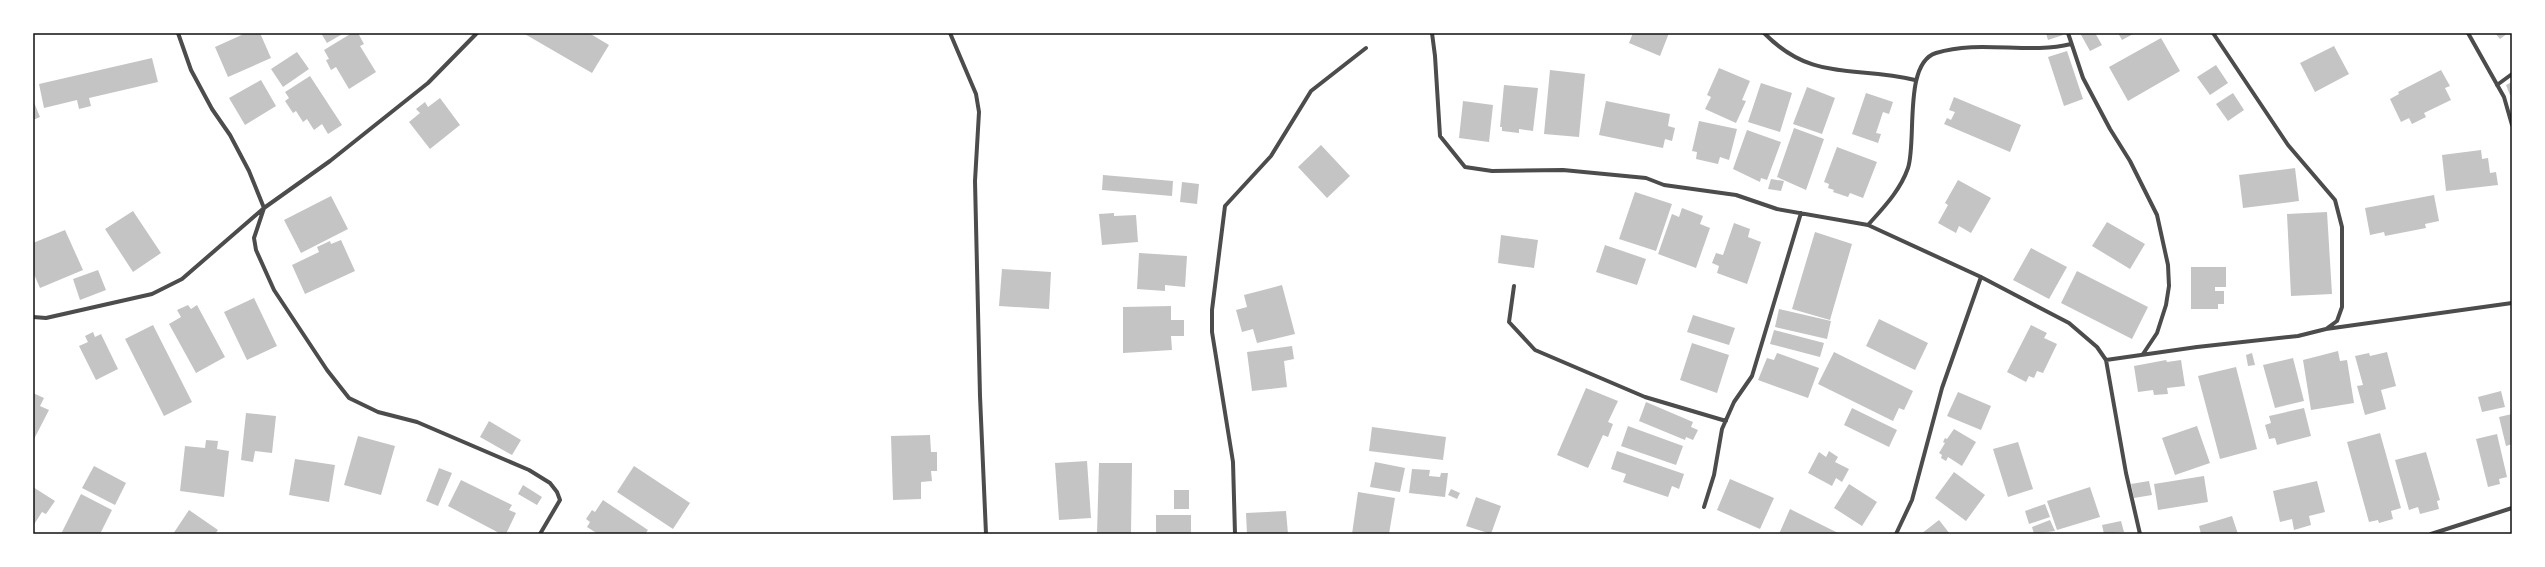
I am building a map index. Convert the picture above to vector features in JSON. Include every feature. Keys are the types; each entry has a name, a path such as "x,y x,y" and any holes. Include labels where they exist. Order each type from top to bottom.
{"street":[{"path":"178,33 191,70 212,109 230,134 249,171 264,208 254,238 256,250 274,290 327,370 349,398 378,412 417,422 529,470 550,482 557,492 560,500 540,534"},
{"path":"33,317 46,318 152,294 182,279 202,264 264,208 330,161 428,82 476,33"},
{"path":"950,33 976,94 979,112 975,181 980,396 986,534"},
{"path":"1432,33 1435,56 1440,136 1465,167 1492,171 1564,170 1646,178 1664,185 1736,195 1777,209 1868,225 1981,277 2069,323 2097,347 2106,360 2126,473 2140,534"},
{"path":"1764,33 1798,60 1813,66 1888,73 1915,80"},
{"path":"2068,33 2083,78 2110,129 2130,161 2157,215 2168,264 2168,286 2166,305 2157,333 2143,354"},
{"path":"2213,33 2288,145 2335,200 2342,227 2342,307 2336,321 2326,329"},
{"path":"2468,33 2504,97 2512,125"},
{"path":"1868,225 1896,192 1908,167 1915,80 1924,61 1934,53 1946,50 1991,46 2052,49 2071,44"},
{"path":"1235,534 1233,462 1212,332 1212,310 1225,206 1271,156 1311,91 1366,48"},
{"path":"2497,85 2512,74"},
{"path":"1704,507 1714,475 1722,429 1734,402 1752,376 1801,213"},
{"path":"1896,534 1912,500 1942,388 1981,277"},
{"path":"1514,286 1509,322 1535,350 1645,397 1726,420"},
{"path":"2106,360 2143,354 2298,336 2326,329 2512,304"},
{"path":"2431,534 2512,508"}],"building":[{"path":"246,33 260,33 271,58 228,77 215,47"},
{"path":"321,33 344,33 327,43"},
{"path":"352,33 358,33 364,44 360,46 376,72 349,89 336,67 331,70 326,60 329,59 324,50"},
{"path":"523,33 589,33 609,45 592,73"},
{"path":"1633,33 1669,33 1660,56 1629,43"},
{"path":"2046,33 2063,33 2063,35 2048,40"},
{"path":"2080,33 2095,33 2102,45 2090,51"},
{"path":"2118,33 2135,33 2122,40"},
{"path":"2495,33 2508,33 2500,39"},
{"path":"2161,38 2180,71 2128,101 2109,67"},
{"path":"2334,46 2349,74 2315,92 2300,63"},
{"path":"2067,51 2083,99 2064,106 2048,57"},
{"path":"297,52 309,69 283,87 271,69"},
{"path":"152,58 158,82 89,98 91,106 79,109 77,100 44,108 39,84"},
{"path":"2216,65 2228,83 2210,95 2197,77"},
{"path":"1719,68 1750,81 1742,100 1746,101 1736,123 1705,109 1711,97 1707,95"},
{"path":"1550,70 1585,74 1579,137 1544,134"},
{"path":"2441,70 2450,86 2445,88 2451,100 2424,113 2426,117 2412,124 2409,118 2401,122 2390,99 2399,94 2398,92"},
{"path":"310,76 342,125 328,134 322,124 314,130 307,119 303,122 296,111 293,113 285,101 289,98 285,92"},
{"path":"261,80 276,106 245,125 229,98"},
{"path":"2512,82 2512,94 2510,95 2506,85"},
{"path":"1761,83 1792,93 1780,132 1748,122"},
{"path":"1504,85 1538,88 1533,131 1519,129 1519,133 1502,131 1502,127 1500,127"},
{"path":"1807,87 1835,98 1822,134 1793,124"},
{"path":"1866,93 1893,102 1889,114 1883,112 1876,133 1881,134 1878,143 1852,134"},
{"path":"2233,93 2244,110 2228,121 2216,104"},
{"path":"1954,97 2021,125 2010,152 1944,124 1947,118 1951,120 1955,112 1949,110"},
{"path":"440,98 460,125 430,149 409,122 420,113 416,109 425,102 428,107"},
{"path":"33,100 40,117 33,120"},
{"path":"1463,101 1493,105 1489,142 1459,138"},
{"path":"1606,101 1670,114 1668,126 1675,128 1672,141 1665,139 1663,148 1599,135"},
{"path":"1699,121 1737,129 1729,160 1720,157 1718,164 1696,159 1697,152 1692,151"},
{"path":"1794,128 1824,139 1806,190 1777,177"},
{"path":"1747,130 1781,142 1767,180 1761,178 1760,182 1733,169"},
{"path":"1321,145 1350,176 1327,198 1298,167"},
{"path":"1837,147 1877,162 1863,198 1850,193 1848,197 1833,192 1834,190 1828,188 1829,184 1824,182"},
{"path":"2481,150 2482,159 2488,158 2490,173 2496,172 2498,185 2446,191 2442,155"},
{"path":"2295,168 2299,201 2243,208 2239,175"},
{"path":"1103,175 1173,181 1172,196 1102,190"},
{"path":"1771,179 1784,181 1781,191 1768,189"},
{"path":"1958,180 1991,198 1971,233 1959,226 1956,233 1938,223 1948,205 1945,203"},
{"path":"1182,182 1199,184 1197,204 1180,202"},
{"path":"1635,192 1672,204 1656,251 1619,239"},
{"path":"2434,195 2439,221 2425,224 2426,228 2385,236 2384,232 2370,235 2365,208"},
{"path":"331,196 348,229 301,253 284,220"},
{"path":"1682,208 1703,216 1700,224 1710,228 1696,268 1658,254 1672,214 1679,217"},
{"path":"133,211 161,253 133,272 105,229"},
{"path":"2327,212 2332,294 2291,296 2287,214"},
{"path":"1114,213 1114,216 1136,215 1138,242 1102,245 1099,214"},
{"path":"2107,222 2145,244 2130,269 2092,246"},
{"path":"1734,223 1750,229 1748,237 1761,242 1747,284 1717,273 1719,266 1712,263 1716,253 1723,255"},
{"path":"65,230 83,270 40,288 33,272 33,243"},
{"path":"1815,232 1852,244 1830,320 1792,309"},
{"path":"1501,235 1538,240 1534,268 1498,263"},
{"path":"341,240 355,271 305,294 292,265 319,252 317,247 330,241 331,244"},
{"path":"1605,245 1646,259 1637,285 1596,272"},
{"path":"2031,248 2067,267 2049,299 2013,280"},
{"path":"1139,253 1187,256 1185,287 1165,285 1165,291 1137,289"},
{"path":"2191,267 2226,267 2226,287 2215,287 2215,291 2224,291 2224,304 2218,304 2218,309 2191,309"},
{"path":"1002,269 1051,272 1049,309 999,306"},
{"path":"98,270 106,290 80,300 73,279"},
{"path":"2077,271 2148,307 2132,339 2061,303"},
{"path":"1282,285 1295,334 1257,343 1253,329 1242,332 1236,310 1247,307 1244,295"},
{"path":"254,298 277,346 247,360 224,312"},
{"path":"188,305 191,309 197,305 225,357 196,373 169,324 181,317 177,310"},
{"path":"1171,306 1171,320 1184,320 1184,336 1171,336 1172,350 1123,353 1123,307"},
{"path":"1779,309 1831,321 1827,339 1775,327"},
{"path":"1693,315 1735,328 1729,345 1687,332"},
{"path":"1879,319 1928,343 1915,370 1866,346"},
{"path":"153,325 192,402 164,416 125,339"},
{"path":"2031,325 2047,333 2044,338 2057,344 2043,373 2037,371 2034,378 2029,376 2026,382 2007,372"},
{"path":"1774,330 1824,343 1820,357 1770,344"},
{"path":"93,332 95,337 101,334 118,369 96,380 79,346 88,342 85,336"},
{"path":"1692,343 1729,355 1717,393 1680,380"},
{"path":"1292,346 1294,359 1284,361 1287,387 1252,391 1247,352"},
{"path":"2338,351 2340,361 2347,360 2354,403 2311,410 2303,360"},
{"path":"1834,352 1913,391 1904,410 1899,408 1893,421 1818,384"},
{"path":"2387,352 2396,386 2381,390 2386,409 2365,415 2357,386 2363,385 2355,356 2369,353 2370,356"},
{"path":"1777,353 1819,368 1808,398 1758,380 1767,358 1774,360"},
{"path":"2252,353 2255,365 2248,366 2246,355"},
{"path":"2293,358 2304,401 2275,408 2263,365"},
{"path":"2166,360 2167,362 2181,360 2185,386 2167,388 2168,394 2154,395 2153,390 2138,392 2134,366"},
{"path":"2236,367 2257,449 2220,459 2198,376"},
{"path":"1586,388 1618,401 1608,422 1613,424 1608,437 1603,435 1588,468 1557,455"},
{"path":"2501,391 2505,407 2482,412 2478,397"},
{"path":"1958,392 1991,406 1981,430 1947,416"},
{"path":"33,393 44,398 40,406 49,410 33,441"},
{"path":"1646,402 1693,422 1691,427 1698,430 1693,440 1686,437 1685,440 1639,421"},
{"path":"1852,408 1897,430 1889,447 1844,425"},
{"path":"2304,408 2311,436 2277,445 2275,438 2269,439 2265,425 2271,423 2269,416"},
{"path":"246,413 276,416 272,453 255,451 253,462 241,460"},
{"path":"2512,414 2512,444 2506,446 2499,417"},
{"path":"489,421 521,440 512,455 480,437"},
{"path":"1628,426 1683,446 1676,465 1621,446"},
{"path":"2197,426 2210,463 2175,475 2162,438"},
{"path":"1372,427 1446,437 1443,460 1369,451"},
{"path":"1954,429 1976,442 1962,466 1948,457 1946,461 1941,458 1942,455 1939,453 1945,443 1943,442 1945,438 1947,439"},
{"path":"2380,433 2401,508 2391,511 2393,519 2379,523 2378,520 2369,522 2347,442"},
{"path":"2497,434 2507,477 2499,479 2500,484 2488,487 2476,439"},
{"path":"930,435 931,452 937,452 937,471 931,471 932,481 921,482 921,499 893,500 891,436"},
{"path":"358,436 395,446 381,495 344,485"},
{"path":"206,440 218,441 217,449 229,451 224,497 180,491 185,446 205,448"},
{"path":"2018,442 2033,489 2008,497 1993,449"},
{"path":"1617,451 1684,474 1679,489 1672,486 1668,497 1623,482 1626,474 1611,469"},
{"path":"1829,451 1838,457 1835,462 1849,469 1842,482 1836,478 1832,486 1808,473 1819,452 1826,457"},
{"path":"2426,452 2440,500 2437,501 2439,509 2420,514 2418,507 2409,510 2395,460"},
{"path":"295,459 335,465 329,502 289,495"},
{"path":"1087,461 1091,518 1059,520 1055,463"},
{"path":"1375,462 1405,468 1400,492 1370,487"},
{"path":"1099,463 1132,463 1131,534 1097,534"},
{"path":"94,466 126,483 115,505 82,488"},
{"path":"634,466 690,503 673,529 617,492"},
{"path":"439,468 452,473 438,506 426,501"},
{"path":"1412,469 1430,470 1429,476 1440,477 1441,473 1448,473 1445,497 1409,493"},
{"path":"1954,472 1985,495 1966,521 1935,498"},
{"path":"2204,476 2208,502 2158,510 2154,484"},
{"path":"1730,479 1774,498 1760,529 1717,510"},
{"path":"461,480 512,505 509,510 516,513 506,534 501,534 448,506"},
{"path":"2149,481 2152,495 2134,498 2131,484"},
{"path":"2317,481 2325,512 2309,516 2311,525 2294,530 2292,519 2280,522 2273,491"},
{"path":"1849,484 1877,502 1862,526 1834,508"},
{"path":"523,485 542,497 537,505 518,494"},
{"path":"33,487 55,501 46,514 42,512 33,526"},
{"path":"2090,487 2100,517 2057,530 2047,501"},
{"path":"1451,489 1460,493 1457,499 1448,495"},
{"path":"1174,490 1189,490 1189,509 1174,509"},
{"path":"1358,492 1395,498 1389,534 1352,534"},
{"path":"81,494 112,510 100,534 61,534"},
{"path":"1476,497 1501,506 1491,534 1466,526"},
{"path":"603,500 648,530 645,534 598,534 587,527 590,522 586,519 592,510 595,512"},
{"path":"2045,504 2050,517 2029,524 2025,511"},
{"path":"1790,509 1840,534 1779,534"},
{"path":"189,510 218,530 215,534 173,534"},
{"path":"1286,511 1288,534 1247,534 1246,513"},
{"path":"1156,515 1191,515 1191,534 1156,534"},
{"path":"2232,516 2238,534 2201,534 2199,526"},
{"path":"1939,520 1950,534 1921,534"},
{"path":"2050,520 2055,531 2034,534 2032,527"},
{"path":"2121,521 2124,532 2104,534 2102,525"}]}
